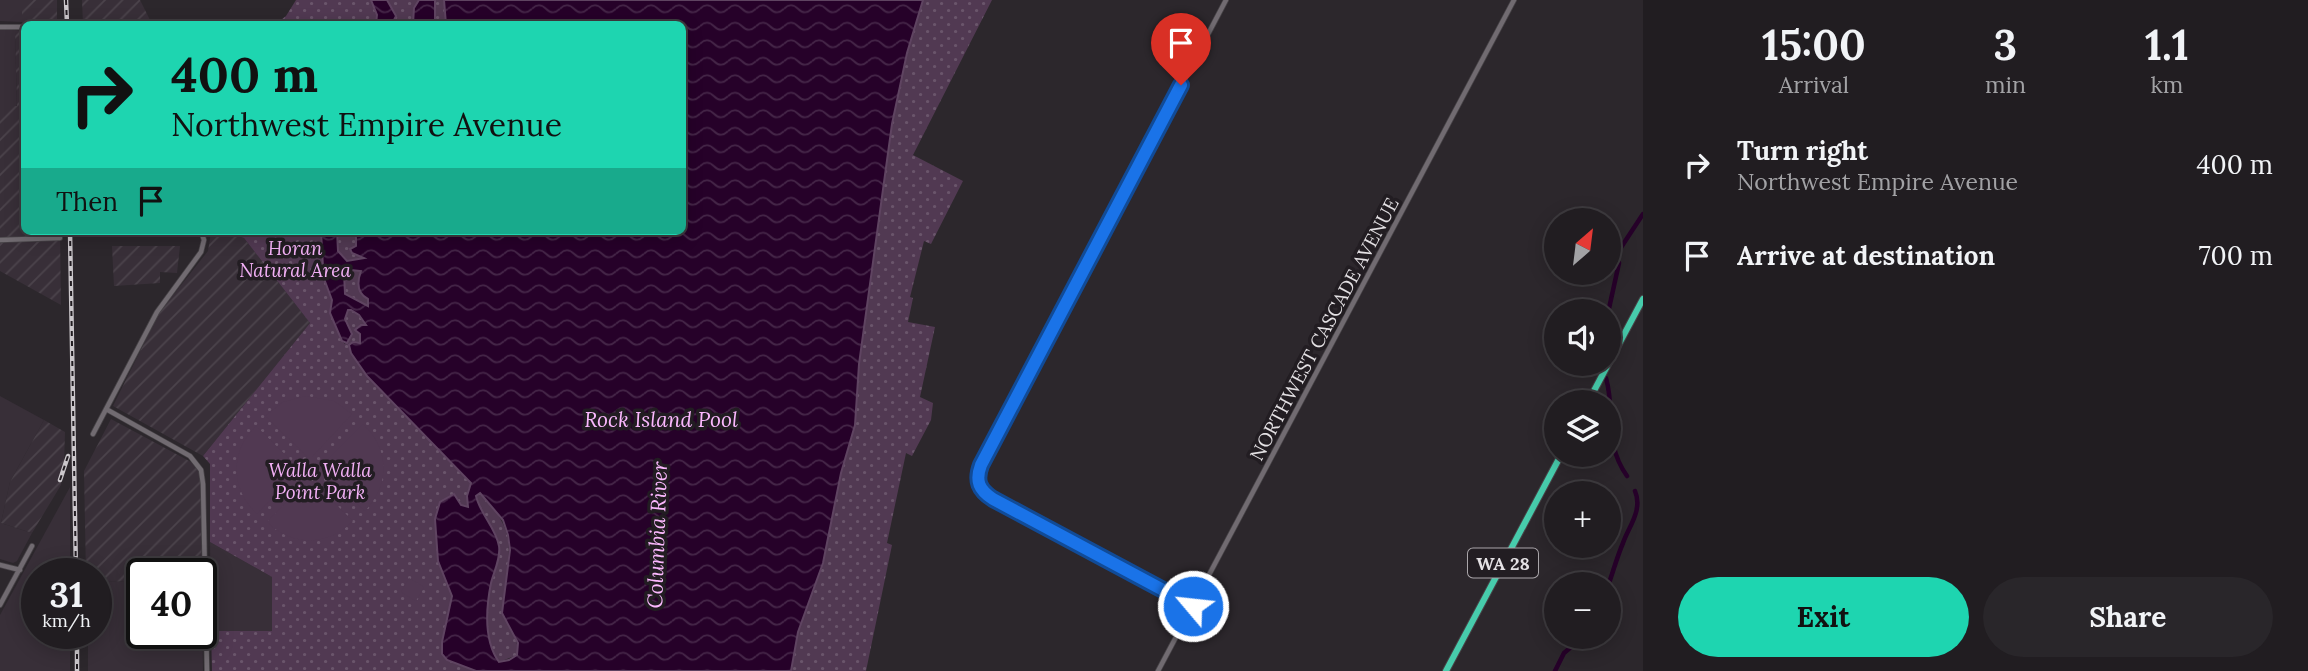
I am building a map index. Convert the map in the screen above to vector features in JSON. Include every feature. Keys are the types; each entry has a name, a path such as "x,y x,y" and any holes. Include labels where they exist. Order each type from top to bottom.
{"highway":[{"path":"1594,390 1643,299"},
{"name":"WA 28","path":"1446,671 1554,467"}],"street":[{"path":"1193,606 993,499 981,489 978,478 981,465 1226,0"},
{"name":"NORTHWEST CASCADE AVENUE","path":"1158,671 1514,0"},
{"path":"0,27 21,27"},
{"path":"93,434 157,312 198,258 204,240 202,235"},
{"path":"0,240 60,238"},
{"path":"106,409 190,456 201,470 204,484 206,671"},
{"path":"0,605 33,546"},
{"path":"0,565 20,570"}],"shaded area":[{"path":"0,0 22,0 21,22 0,21"},
{"path":"22,0 57,0 57,21 22,21"},
{"path":"82,0 140,0 150,21 83,21"},
{"path":"0,30 15,30 17,107 0,107"},
{"path":"15,30 21,31 21,235 60,235 61,305 0,271 0,107 17,106"},
{"path":"211,235 244,238 310,323 203,456 113,406 159,313 208,251"},
{"path":"112,246 180,246 177,273 160,272 160,283 114,286"},
{"path":"0,396 44,420 10,482 1,523 32,533 17,561 13,563 0,559"},
{"path":"111,419 191,462 201,471 202,558 126,558 126,581 112,582 112,558 86,558 84,471"},
{"path":"44,420 65,432 64,465 61,485 32,533 1,523 10,482"},
{"path":"70,487 70,558 31,558"},
{"path":"210,542 272,577 272,631 217,631 217,558 210,558"},
{"path":"21,577 21,649 70,649 70,671 0,671 0,615"},
{"path":"126,581 126,649 203,649 203,671 88,671 88,649 112,649 112,582"}],"green space":[{"path":"296,0 371,0 377,15 376,21 280,21"},
{"path":"387,0 419,0 414,8 413,21 394,21 396,16"},
{"path":"435,0 444,0 446,21 435,21"},
{"path":"923,0 992,0 913,155 963,181 931,244 924,241 910,297 913,298 908,322 935,327 920,397 933,403 931,420 912,456 906,453 887,543 892,545 866,671 791,671 798,632 823,563 841,473 855,425 859,364 892,123 907,53"},
{"name":"Walla Walla Point Park","path":"235,235 321,235 323,276 332,299 330,313 342,341 345,344 351,332 345,319 348,310 351,310 366,326 359,332 360,343 357,343 356,359 359,365 393,404 469,480 471,484 468,490 468,508 461,505 454,494 440,502 435,519 438,561 452,596 442,642 476,671 212,671 211,649 217,649 217,631 272,631 272,577 210,542 210,464 203,456 310,323 244,238"},
{"name":"Horan Natural Area","path":"337,235 355,235 356,247 351,249 366,258 347,261 338,251"},
{"name":"Horan Natural Area","path":"351,270 362,271 368,306 345,294 344,273"},
{"path":"306,396 334,401 352,414 312,457 308,457 265,416 283,402"},
{"path":"363,424 378,444 384,467 379,490 365,511 321,471 322,465"},
{"path":"256,426 298,467 298,471 257,514 242,493 237,470 241,447"},
{"path":"308,480 353,521 333,535 310,540 288,536 267,522"},
{"path":"480,493 502,523 509,548 503,615 514,634 517,655 499,662 488,634 487,613 499,545 478,502 476,496"},
{"path":"409,578 424,587 416,601 401,592"}],"water":[{"path":"371,0 387,0 396,16 394,21 376,21 377,15"},
{"path":"419,0 435,0 435,21 413,21 414,8"},
{"name":"Rock Island Pool","path":"444,0 923,0 907,53 892,124 859,364 855,425 841,473 823,563 798,632 791,671 476,671 447,660 442,654 442,642 452,596 438,561 435,519 440,502 454,494 461,505 468,507 467,496 471,483 367,376 351,353 349,345 353,342 360,343 360,334 355,330 366,325 359,315 351,310 348,310 345,319 352,334 347,343 342,341 330,313 332,300 323,276 318,274 323,267 321,235 337,235 338,251 347,261 364,258 352,253 350,249 356,246 355,235 686,235 686,21 446,21","holes":["351,270 361,271 358,287 361,294 368,299 368,306 345,294 344,273","480,493 503,520 510,550 502,613 518,643 517,655 499,662 491,644 487,613 499,546 476,496"]}],"waterway":[{"path":"1621,247 1643,214"},
{"path":"1611,299 1614,285"},
{"path":"1606,378 1612,439 1627,476"},
{"path":"1613,572 1636,511 1635,491"},
{"path":"1555,671 1569,649"}],"railway":[{"path":"66,0 67,21"},
{"path":"70,235 76,558"},
{"path":"60,480 68,456"},
{"path":"77,649 77,671"}],"route":[{"path":"1181,85 981,465 978,483 986,495 1193,606"}],"water label":[{"name":"Columbia River","path":"657,535"}]}
